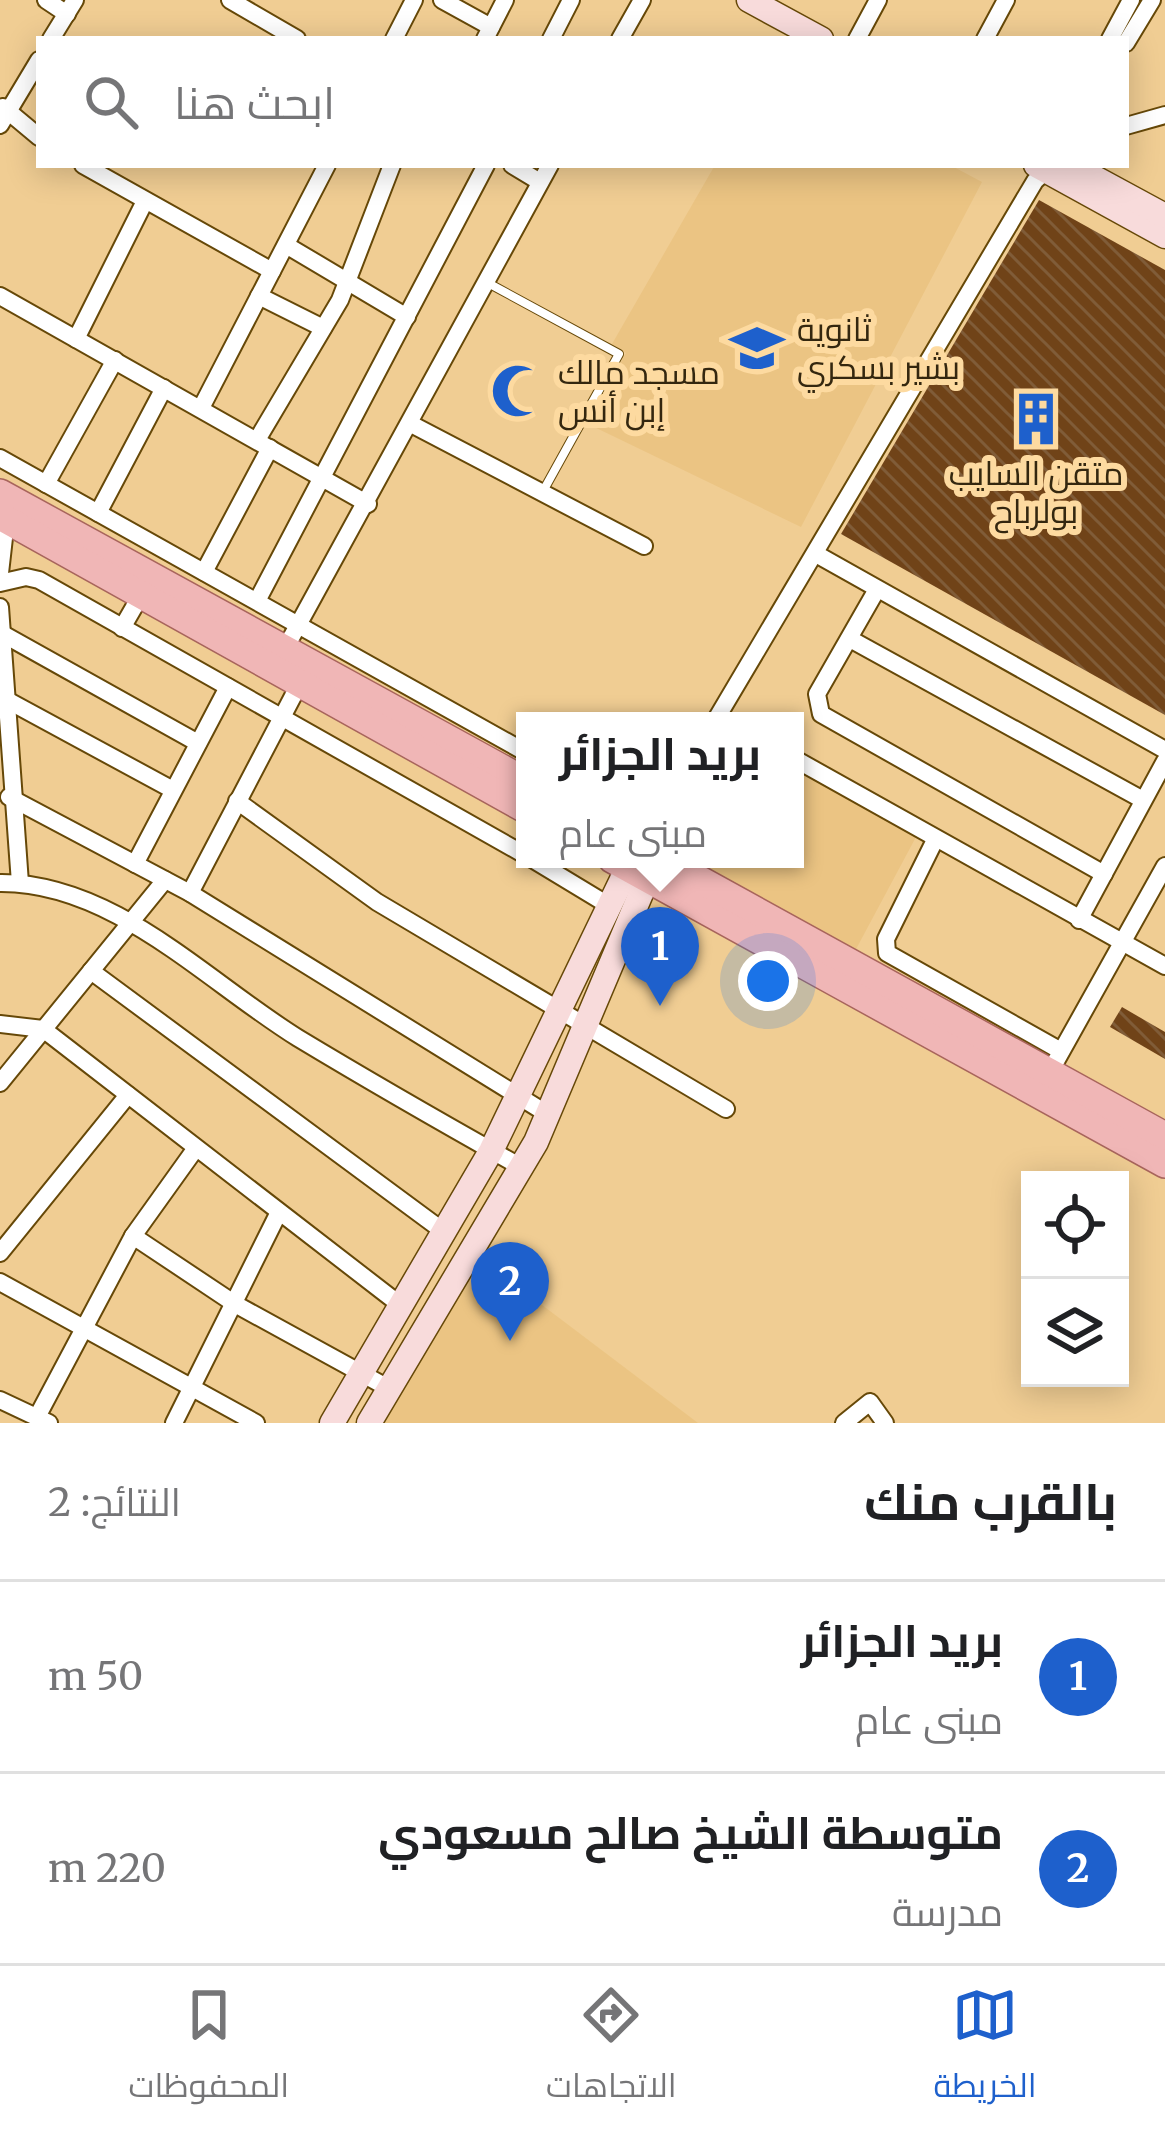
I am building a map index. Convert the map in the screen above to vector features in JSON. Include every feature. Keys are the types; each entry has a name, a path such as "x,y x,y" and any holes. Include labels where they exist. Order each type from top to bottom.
{"main road":[{"path":"749,0 815,36"},
{"path":"1045,168 1165,216"},
{"path":"1045,168 1165,236"},
{"path":"2,509 141,595 286,648"},
{"path":"2,509 286,648 305,672 516,803"},
{"path":"305,672 484,744 516,773"},
{"path":"332,1423 491,1150 608,905 636,868"},
{"path":"369,1423 549,1114 584,1028 638,868"},
{"path":"647,868 1165,1136"},
{"path":"1049,1072 1165,1165"}],"street":[{"path":"46,0 71,7 55,36"},
{"path":"230,0 250,5 277,34"},
{"path":"396,36 415,0"},
{"path":"442,0 488,33 505,0"},
{"path":"552,36 571,0"},
{"path":"622,36 642,0"},
{"path":"858,36 878,0"},
{"path":"987,36 1006,0"},
{"path":"1112,36 1131,0"},
{"path":"1129,39 1152,0"},
{"path":"36,64 3,114 36,135"},
{"path":"1129,125 1165,115"},
{"path":"88,168 272,271"},
{"path":"201,408 325,168"},
{"path":"204,572 346,279 391,168"},
{"path":"257,601 484,168"},
{"path":"517,168 540,182"},
{"path":"286,648 548,168"},
{"path":"724,712 1045,168"},
{"path":"76,339 145,202"},
{"path":"286,245 407,316"},
{"path":"0,296 368,504"},
{"path":"260,296 323,328"},
{"path":"46,484 115,361"},
{"path":"98,513 164,388"},
{"path":"411,424 644,547"},
{"path":"0,458 257,601 286,648 484,744 516,750"},
{"path":"0,572 2,509"},
{"path":"816,554 1165,750"},
{"path":"0,583 39,580 516,849"},
{"path":"876,591 817,694 820,714 1104,874"},
{"path":"122,628 141,595"},
{"path":"0,608 4,773 20,883"},
{"path":"2,633 198,743"},
{"path":"850,639 1143,800"},
{"path":"190,893 305,672"},
{"path":"135,864 228,687"},
{"path":"5,699 173,790"},
{"path":"1079,920 1165,761"},
{"path":"804,764 1165,966"},
{"path":"477,825 495,792"},
{"path":"10,797 190,893 518,1100 549,1114"},
{"path":"237,801 376,902 726,1109"},
{"path":"935,840 885,951 1049,1072 1165,866"},
{"path":"547,868 608,905"},
{"path":"0,1083 166,880"},
{"path":"0,883 43,884 132,925 295,1036 521,1167"},
{"path":"91,971 442,1232"},
{"path":"0,1024 43,1029 399,1304"},
{"path":"0,1253 128,1096"},
{"path":"0,1400 43,1420 81,1327 133,1236 196,1148"},
{"path":"174,1423 279,1212"},
{"path":"133,1236 235,1304 390,1389"},
{"path":"0,1282 256,1423"},
{"path":"844,1423 870,1402 885,1423"}],"lane":[{"path":"487,282 619,354 542,493"}],"shaded area":[{"name":"ثانوية بشير بسكري","path":"713,168 956,168 982,182 801,527 588,424 626,353 612,344"},
{"path":"804,775 916,837 855,951 705,868 804,868"},
{"path":"480,1258 698,1423 379,1423"}],"building":[{"name":"متقن السايب بولرباح","path":"1039,200 1165,270 1165,715 841,534"},
{"path":"1122,1007 1165,1032 1165,1059 1110,1027"}],"place":[{"name":"ثانوية بشير بسكري","path":"757,348"},
{"name":"مسجد مالك إبن أنس","path":"518,391"},
{"name":"متقن السايب بولرباح","path":"1036,419"},
{"name":"بريد الجزائر","path":"660,1006"},
{"name":"متوسطة الشيخ صالح مسعودي","path":"510,1341"}]}
